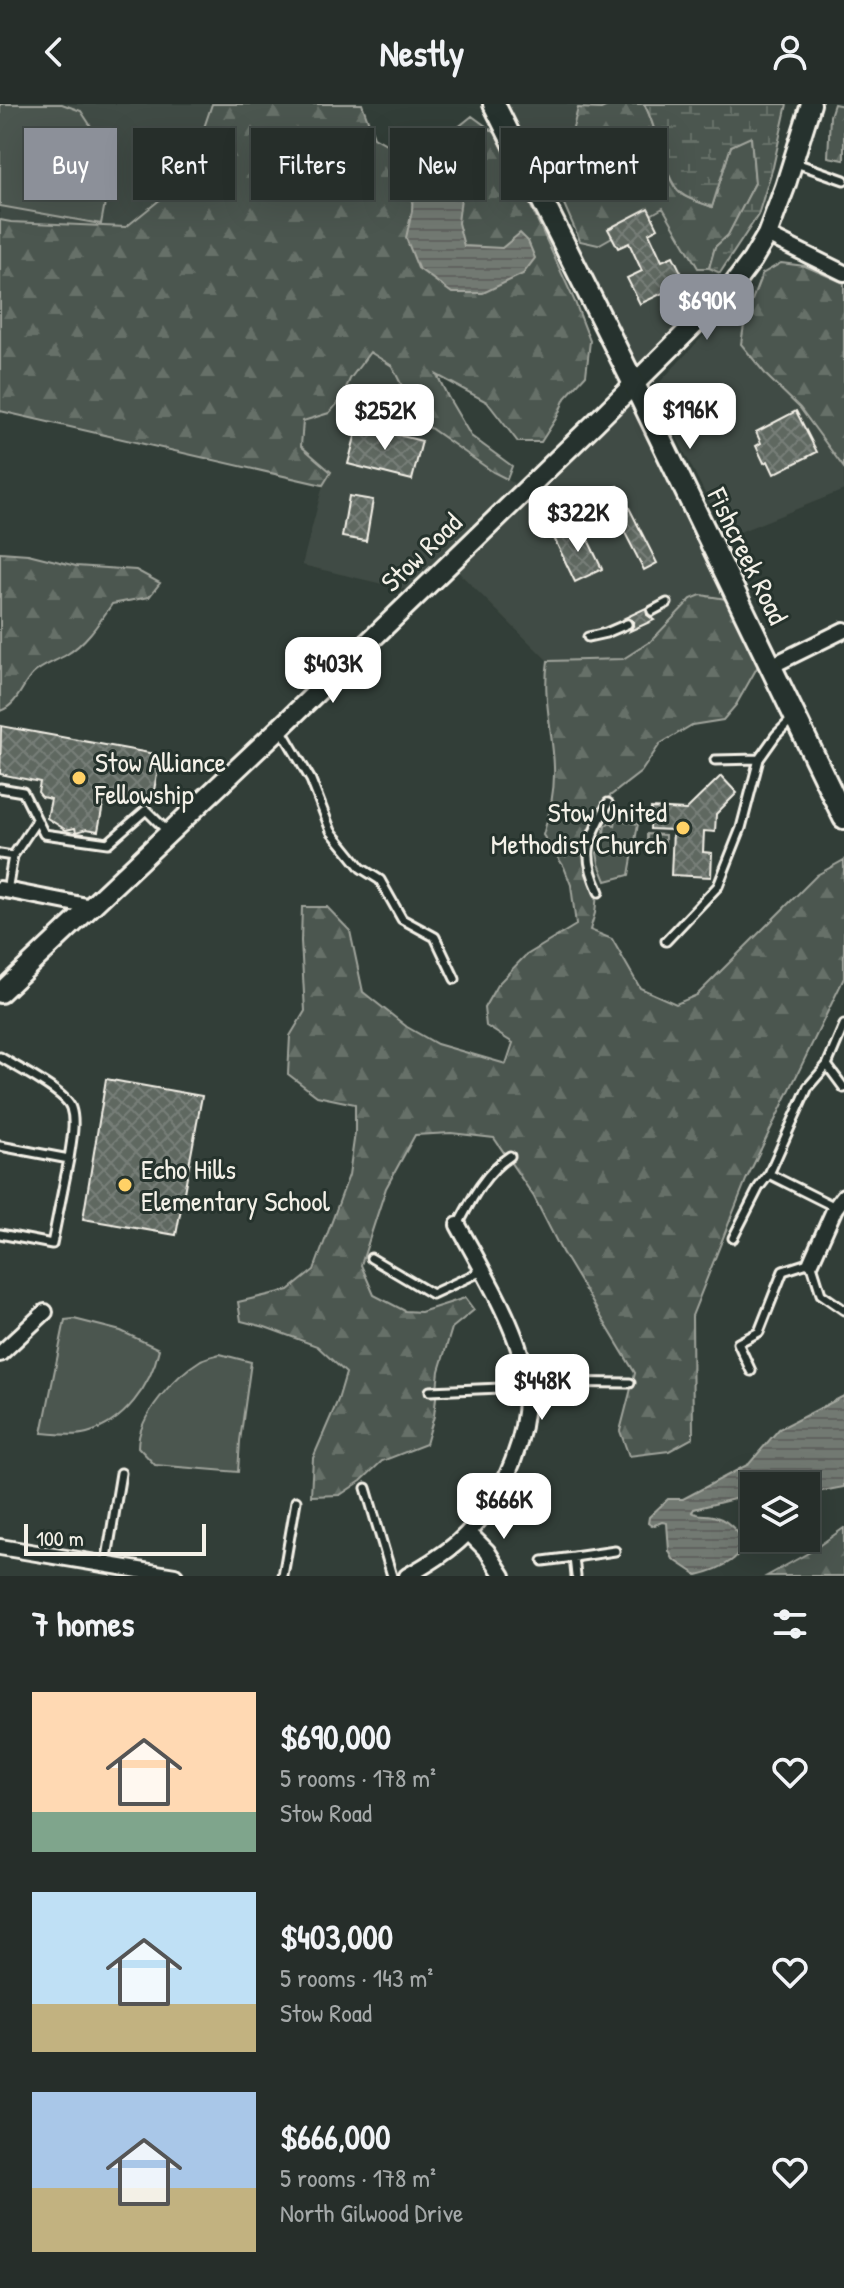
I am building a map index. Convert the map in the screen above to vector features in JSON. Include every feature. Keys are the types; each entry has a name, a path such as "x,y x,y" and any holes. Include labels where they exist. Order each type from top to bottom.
{"main road":[{"name":"Fishcreek Road","path":"494,104 634,384 844,818"}],"street":[{"name":"Stow Road","path":"0,993 280,727 731,288 767,235 811,104"},
{"path":"767,235 844,273"},
{"path":"769,667 844,630"},
{"path":"4,890 92,907"},
{"path":"811,1262 840,1202"},
{"path":"407,1576 436,1559 468,1532 495,1496 512,1461 524,1413 525,1385 520,1354 458,1225"},
{"path":"0,1354 45,1312"},
{"path":"468,1532 487,1551 503,1576"},
{"path":"0,1547 175,1576"}],"lane":[{"path":"793,162 844,180"},
{"path":"652,611 667,603"},
{"path":"588,637 627,624"},
{"path":"666,941 718,886 728,866 752,794 759,759 776,735 795,717"},
{"path":"280,727 311,780 331,831 361,868 380,880 402,919 435,937 455,979"},
{"path":"746,759 756,770"},
{"path":"715,760 759,759"},
{"path":"0,788 23,792 44,834 108,843 146,810 169,834"},
{"path":"599,892 590,873 588,851 596,825 608,803"},
{"path":"4,890 13,856 37,820"},
{"path":"0,854 13,856"},
{"path":"733,1238 769,1174 808,1087 827,1065 844,1025"},
{"path":"0,1057 63,1096 71,1107 72,1128 52,1244 0,1234"},
{"path":"827,1065 844,1088"},
{"path":"0,1146 69,1159"},
{"path":"458,1225 478,1188 510,1156"},
{"path":"769,1174 840,1202"},
{"path":"371,1258 432,1294 482,1271"},
{"path":"751,1371 738,1343 759,1332 783,1271 811,1262 821,1294 844,1310"},
{"path":"430,1391 630,1383"},
{"path":"106,1564 121,1473"},
{"path":"366,1488 392,1576"},
{"path":"283,1576 296,1501"},
{"path":"543,1561 615,1551"},
{"path":"574,1557 576,1576"}],"shaded area":[{"path":"0,104 212,104 204,128 133,128 133,200 160,200 126,227 0,220"},
{"path":"505,104 612,104 601,109 578,108 573,128 517,128"},
{"path":"412,200 461,200 458,223 464,246 502,248 520,233 528,241 535,258 523,274 483,293 452,293 418,268 406,238"},
{"path":"663,208 698,268 709,268 720,273 724,283 636,377 568,244 580,241 599,245"},
{"path":"749,287 756,291 745,319 767,376 800,408 844,468 844,490 727,537 656,396 659,383"},
{"path":"370,352 392,366 419,420 493,472 521,487 408,590 302,565 323,485 331,472 301,446 303,420 340,400 350,379"},
{"path":"633,390 732,595 726,599 701,595 691,599 651,641 623,660 548,661 454,568"},
{"path":"844,1396 844,1487 820,1491 820,1472 740,1472 740,1498 692,1512 722,1519 730,1525 740,1539 737,1555 723,1566 697,1575 673,1559 669,1551 667,1523 652,1526 648,1523 649,1517 668,1499 683,1499 749,1464 779,1429"}],"green space":[{"path":"0,104 62,104 81,111 92,128 24,128 24,200 106,200 101,224 0,206"},
{"path":"212,104 362,104 371,128 251,128 251,200 374,200 374,137 390,146 390,200 485,200 485,128 457,128 472,116 498,135 501,142 501,200 528,200 590,341 586,375 565,398 541,442 518,442 487,402 437,375 471,436 512,466 507,479 419,420 392,366 370,352 350,379 340,401 329,413 303,421 301,446 331,472 323,485 0,411 0,220 126,227 160,200 235,200 235,128 204,128"},
{"path":"612,104 644,104 654,128 573,128 578,108 601,109"},
{"path":"644,104 787,104 758,215 720,273 709,268 715,247 728,235 755,183 751,137 731,146 712,207 692,200 675,187 667,170 667,128 654,128"},
{"path":"834,104 844,106 844,160 828,157 830,116"},
{"path":"751,136 755,183 728,236 715,247 709,268 698,268 663,208 598,245 580,241 562,200 667,200 667,170 681,194 712,207 731,146"},
{"path":"781,263 805,266 844,283 844,468 800,408 767,376 741,344 745,319 762,274"},
{"path":"0,552 28,554 76,566 136,570 160,583 149,597 112,604 80,645 36,671 11,704 0,711"},
{"path":"701,595 726,599 758,666 736,705 723,720 692,725 660,744 641,772 610,796 594,818 585,837 583,853 586,874 597,894 590,930 612,939 640,988 676,1004 697,995 817,875 844,860 844,978 746,1180 692,1316 693,1438 669,1451 629,1456 620,1431 635,1373 562,1252 534,1197 494,1138 451,1133 415,1135 386,1188 361,1265 374,1295 405,1311 421,1312 465,1298 474,1310 452,1328 439,1371 434,1416 426,1444 382,1461 340,1495 311,1496 313,1458 346,1373 317,1346 241,1321 238,1302 289,1290 314,1270 349,1175 355,1133 355,1104 317,1096 288,1074 290,1036 305,1011 302,907 327,907 350,931 363,992 407,1027 437,1044 506,1064 513,1043 486,1026 484,1008 497,985 525,956 576,925 571,885 564,867 543,835 552,802 554,776 546,688 548,661 623,659 651,641 691,599"},
{"path":"616,819 638,824 629,875 606,881 597,853 605,826 610,822 615,826"},
{"path":"647,834 665,835 665,853 647,852"},
{"path":"74,1319 121,1331 159,1349 142,1389 113,1421 82,1434 42,1433 65,1320"},
{"path":"220,1354 251,1362 238,1472 155,1465 138,1447 144,1422 151,1410 170,1386 191,1367"},
{"path":"844,1528 844,1576 767,1576 810,1552 820,1552 820,1545"}],"building":[{"path":"648,208 658,228 649,233 662,261 673,256 686,282 640,304 627,278 642,271 629,243 618,248 608,229"},
{"path":"796,411 817,452 774,474 768,461 764,463 756,446 761,443 756,432"},
{"path":"358,425 422,441 412,480 348,464"},
{"path":"618,486 657,563 644,570 604,492"},
{"path":"349,496 373,500 366,541 342,537"},
{"path":"581,525 602,569 575,582 554,538"},
{"path":"646,608 647,615 654,620 630,631 633,621 625,618"},
{"path":"1,726 155,754 152,768 158,768 152,802 105,794 98,831 66,830 47,818 51,799 42,797 38,792 40,782 0,774"},
{"name":"Stow United Methodist Church","path":"721,776 737,793 716,814 715,832 704,831 703,852 712,853 711,877 671,875 673,830 650,829 651,808 686,810"},
{"path":"106,1079 202,1096 176,1235 83,1219"}],"place":[{"name":"Stow Alliance Fellowship","path":"79,778"},
{"name":"Stow United Methodist Church","path":"683,828"},
{"name":"Echo Hills Elementary School","path":"125,1185"}]}
